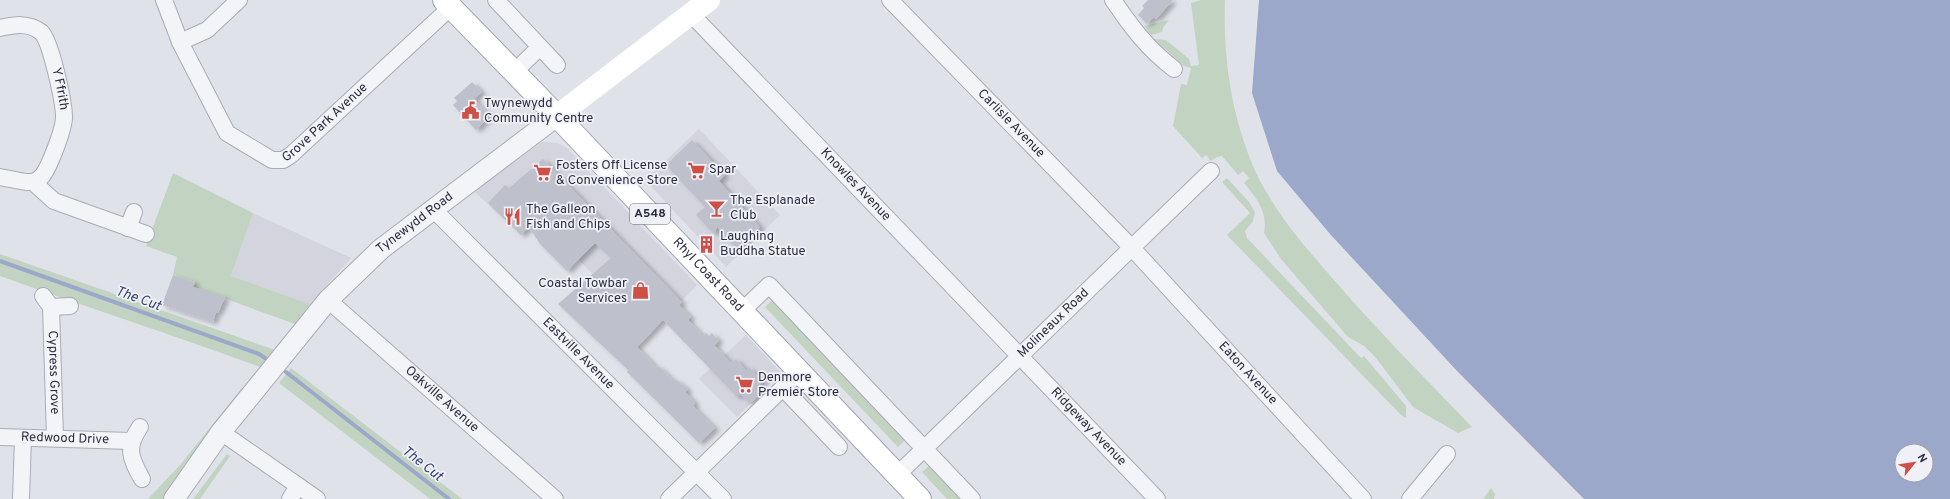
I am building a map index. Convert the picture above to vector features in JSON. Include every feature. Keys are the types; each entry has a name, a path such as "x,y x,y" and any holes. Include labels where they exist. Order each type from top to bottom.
{"main road":[{"name":"Tynewydd Road","path":"558,116 709,0"},
{"name":"Rhyl Coast Road","path":"447,4 558,116 920,499"}],"street":[{"name":"Grove Park Avenue","path":"164,0 180,42 227,133 272,160 283,160 292,155 447,4"},
{"path":"180,42 207,30 239,0"},
{"path":"496,0 557,64"},
{"name":"Carlisle Avenue","path":"890,0 1132,248"},
{"path":"1114,0 1136,33 1148,57 1174,69"},
{"name":"Knowles Avenue","path":"690,14 1020,355"},
{"name":"Y Ffrith","path":"0,28 14,25 28,25 42,33 48,44 63,101 64,119 61,134 44,173 40,179 33,182"},
{"path":"514,72 540,47"},
{"name":"Tynewydd Road","path":"174,499 221,432 328,300 381,249 558,116"},
{"name":"Molineaux Road","path":"897,475 1211,171"},
{"path":"0,177 33,182 54,201 146,234"},
{"name":"Eastville Avenue","path":"433,209 723,499"},
{"path":"128,228 134,212"},
{"name":"Eaton Avenue","path":"1132,248 1363,499"},
{"path":"742,311 769,286 972,499"},
{"name":"Oakville Avenue","path":"328,300 555,499"},
{"name":"Cypress Grove","path":"54,438 47,301 70,306"},
{"name":"Ridgeway Avenue","path":"1020,355 1157,499"},
{"path":"669,499 799,372"},
{"path":"783,388 839,447"},
{"path":"140,427 131,441 131,460 142,479"},
{"path":"221,432 294,492 316,499"},
{"name":"Redwood Drive","path":"0,437 131,441"},
{"path":"21,499 23,438"},
{"path":"1410,499 1447,454"}],"shaded area":[{"path":"699,129 780,215 726,267 645,180"},
{"path":"542,142 558,143 567,148 697,285 651,333 555,236 531,224 521,235 474,191"},
{"path":"253,213 351,258 310,304 231,276"},
{"path":"746,335 781,373 737,417 699,379"}],"green space":[{"path":"1201,0 1225,0 1225,43 1234,105 1245,146 1253,166 1268,195 1286,222 1344,292 1398,351 1472,427 1458,433 1413,407 1376,358 1364,346 1348,337 1281,259 1264,233 1265,225 1263,212 1257,200 1244,183 1249,178 1243,171 1238,175 1222,156 1211,161 1206,155 1202,158 1173,126 1181,84 1187,85 1191,68 1184,66 1154,39 1166,40 1189,59 1191,66 1199,65 1191,3"},
{"path":"1169,20 1162,32 1151,35 1144,26"},
{"path":"173,173 253,213 231,276 310,304 295,324 193,287 195,282 173,275 177,257 146,246"},
{"path":"1227,178 1249,202 1255,212 1253,221 1245,231 1247,238 1361,358 1364,356 1406,406 1406,418 1401,415 1227,235 1250,213 1222,182"},
{"path":"0,254 275,350 263,368 0,276"},
{"path":"774,298 908,437 898,447 765,307"},
{"path":"291,368 462,499 430,499 279,383"},
{"path":"242,388 245,389 165,499 148,499 180,465"},
{"path":"227,454 230,456 200,499 193,499"},
{"path":"932,463 966,499 947,499 922,472"},
{"path":"1491,488 1495,494 1494,499 1483,499"}],"water":[{"path":"1259,0 1950,0 1950,499 1584,499 1458,372 1330,234 1277,171 1252,93"}],"building":[{"path":"1148,0 1173,0 1156,19 1154,17 1147,24 1138,15 1144,8 1142,6"},
{"name":"Twynewydd Community Centre","path":"472,82 482,92 474,99 490,116 476,130 453,105 457,101 454,98"},
{"path":"692,140 725,175 719,181 760,227 737,249 717,227 714,234 696,215 705,207 666,165"},
{"path":"543,159 682,302 679,305 691,317 688,320 703,336 706,333 709,336 712,333 719,341 714,345 731,363 736,359 746,370 749,367 763,381 758,387 762,392 750,404 740,394 737,397 663,320 637,347 656,367 658,366 674,381 675,379 688,389 685,392 695,403 693,406 715,428 699,443 627,372 628,370 558,304 611,258 595,243 567,271 540,244 529,227 521,235 488,203 505,185 509,188"},
{"path":"173,275 195,282 193,287 225,297 218,313 216,312 213,322 162,305"}],"waterway":[{"name":"The Cut","path":"0,261 259,354 268,360"},
{"name":"The Cut","path":"286,372 449,499"}],"place":[{"name":"Twynewydd Community Centre","path":"471,111"},
{"name":"Spar","path":"696,170"},
{"name":"Fosters Off License & Convenience Store","path":"543,173"},
{"name":"The Esplanade Club","path":"717,208"},
{"name":"The Galleon Fish and Chips","path":"513,217"},
{"name":"Laughing Buddha Statue","path":"707,244"},
{"name":"Coastal Towbar Services","path":"640,291"},
{"name":"Denmore Premier Store","path":"745,385"}]}
